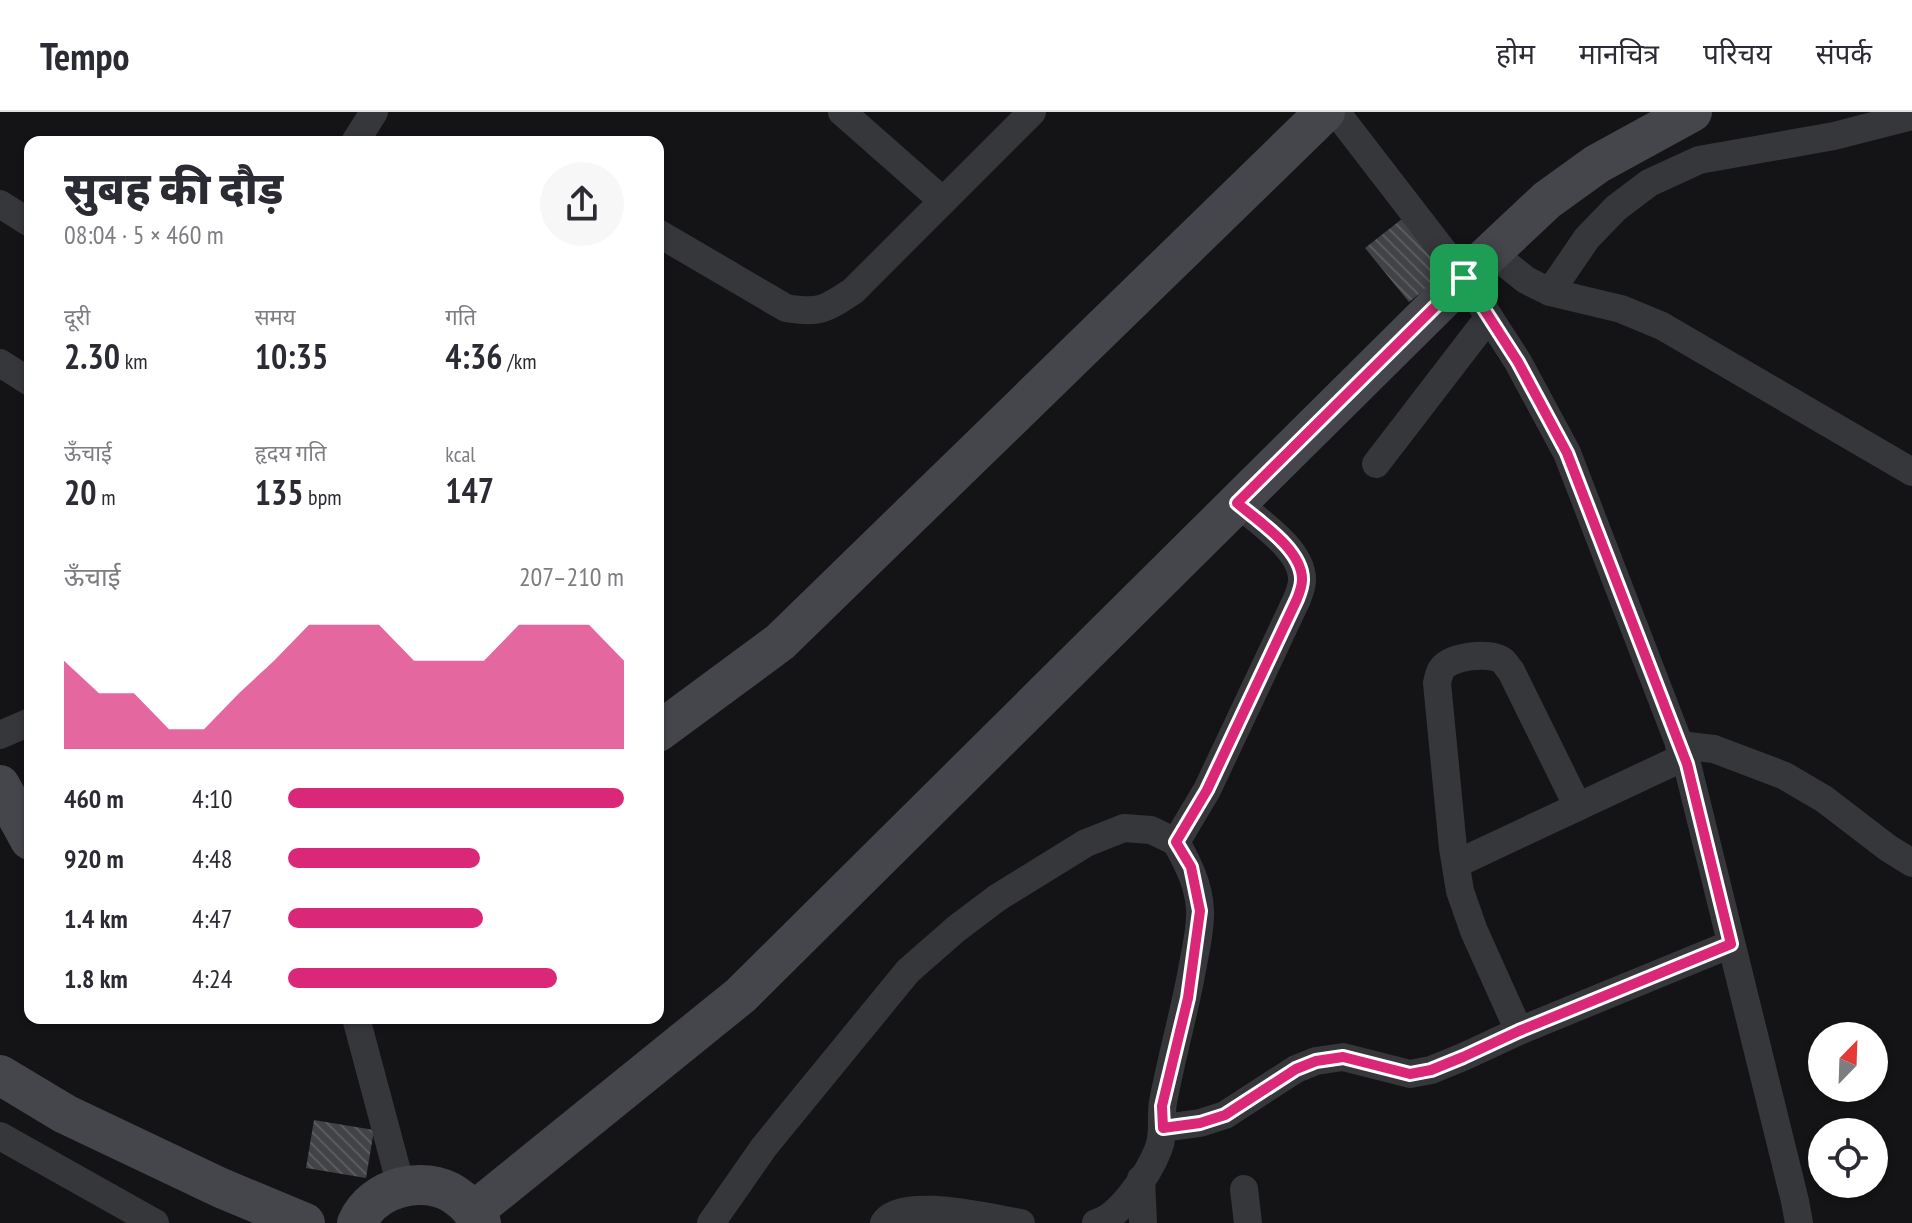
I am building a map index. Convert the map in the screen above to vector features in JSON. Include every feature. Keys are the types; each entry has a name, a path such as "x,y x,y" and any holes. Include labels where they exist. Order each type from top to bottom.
{"street":[{"path":"359,136 374,112"},
{"path":"842,112 943,201"},
{"path":"664,237 786,308 809,312 831,306 853,291 1032,112"},
{"path":"664,728 780,642 1325,112"},
{"path":"1336,112 1478,265 1526,280 1550,292 1621,309 1662,326 1912,472"},
{"path":"357,1223 377,1198 401,1186 428,1184 454,1194 477,1217 741,995 1547,200 1597,164 1692,112"},
{"path":"1550,292 1587,238 1616,208 1649,183 1699,160 1834,136 1912,116"},
{"path":"0,204 24,219"},
{"path":"1478,265 1489,317 1518,362 1567,453 1682,751 1799,1223"},
{"path":"1376,464 1489,317"},
{"path":"1176,842 1207,790 1297,599 1302,580 1299,563 1292,551 1237,503"},
{"path":"1519,1031 1474,931 1460,891 1437,683 1441,669 1457,659 1478,656 1490,655 1503,661 1511,671 1578,807"},
{"path":"0,735 24,725"},
{"path":"1456,864 1578,807 1682,751 1714,749 1785,776 1824,799 1912,863"},
{"path":"0,785 24,829"},
{"path":"711,1223 764,1147 908,971 997,898 1086,843 1124,828 1151,830 1176,842 1191,867 1200,911 1188,998 1162,1106 1160,1146 1153,1161 1117,1211 1096,1223"},
{"path":"1163,1128 1200,1123 1225,1115 1296,1069 1316,1061 1343,1057 1410,1074 1431,1070 1731,944"},
{"path":"358,1024 401,1186"},
{"path":"0,1075 65,1114 221,1188 305,1223"},
{"path":"0,1136 155,1223"},
{"path":"1141,1179 1143,1223"},
{"path":"1244,1189 1248,1223"},
{"path":"884,1223 886,1218 896,1213 926,1210 958,1211 1021,1223"}],"building":[{"path":"1407,215 1451,269 1409,302 1365,248"},
{"path":"314,1120 374,1130 366,1178 306,1168"}],"route":[{"path":"1464,278 1518,362 1567,453 1687,764 1731,944 1431,1070 1410,1074 1343,1057 1316,1061 1296,1069 1225,1115 1200,1123 1163,1128 1162,1106 1188,998 1200,911 1191,867 1176,842 1207,790 1297,599 1302,580 1299,563 1292,551 1237,503 1464,278"}]}
